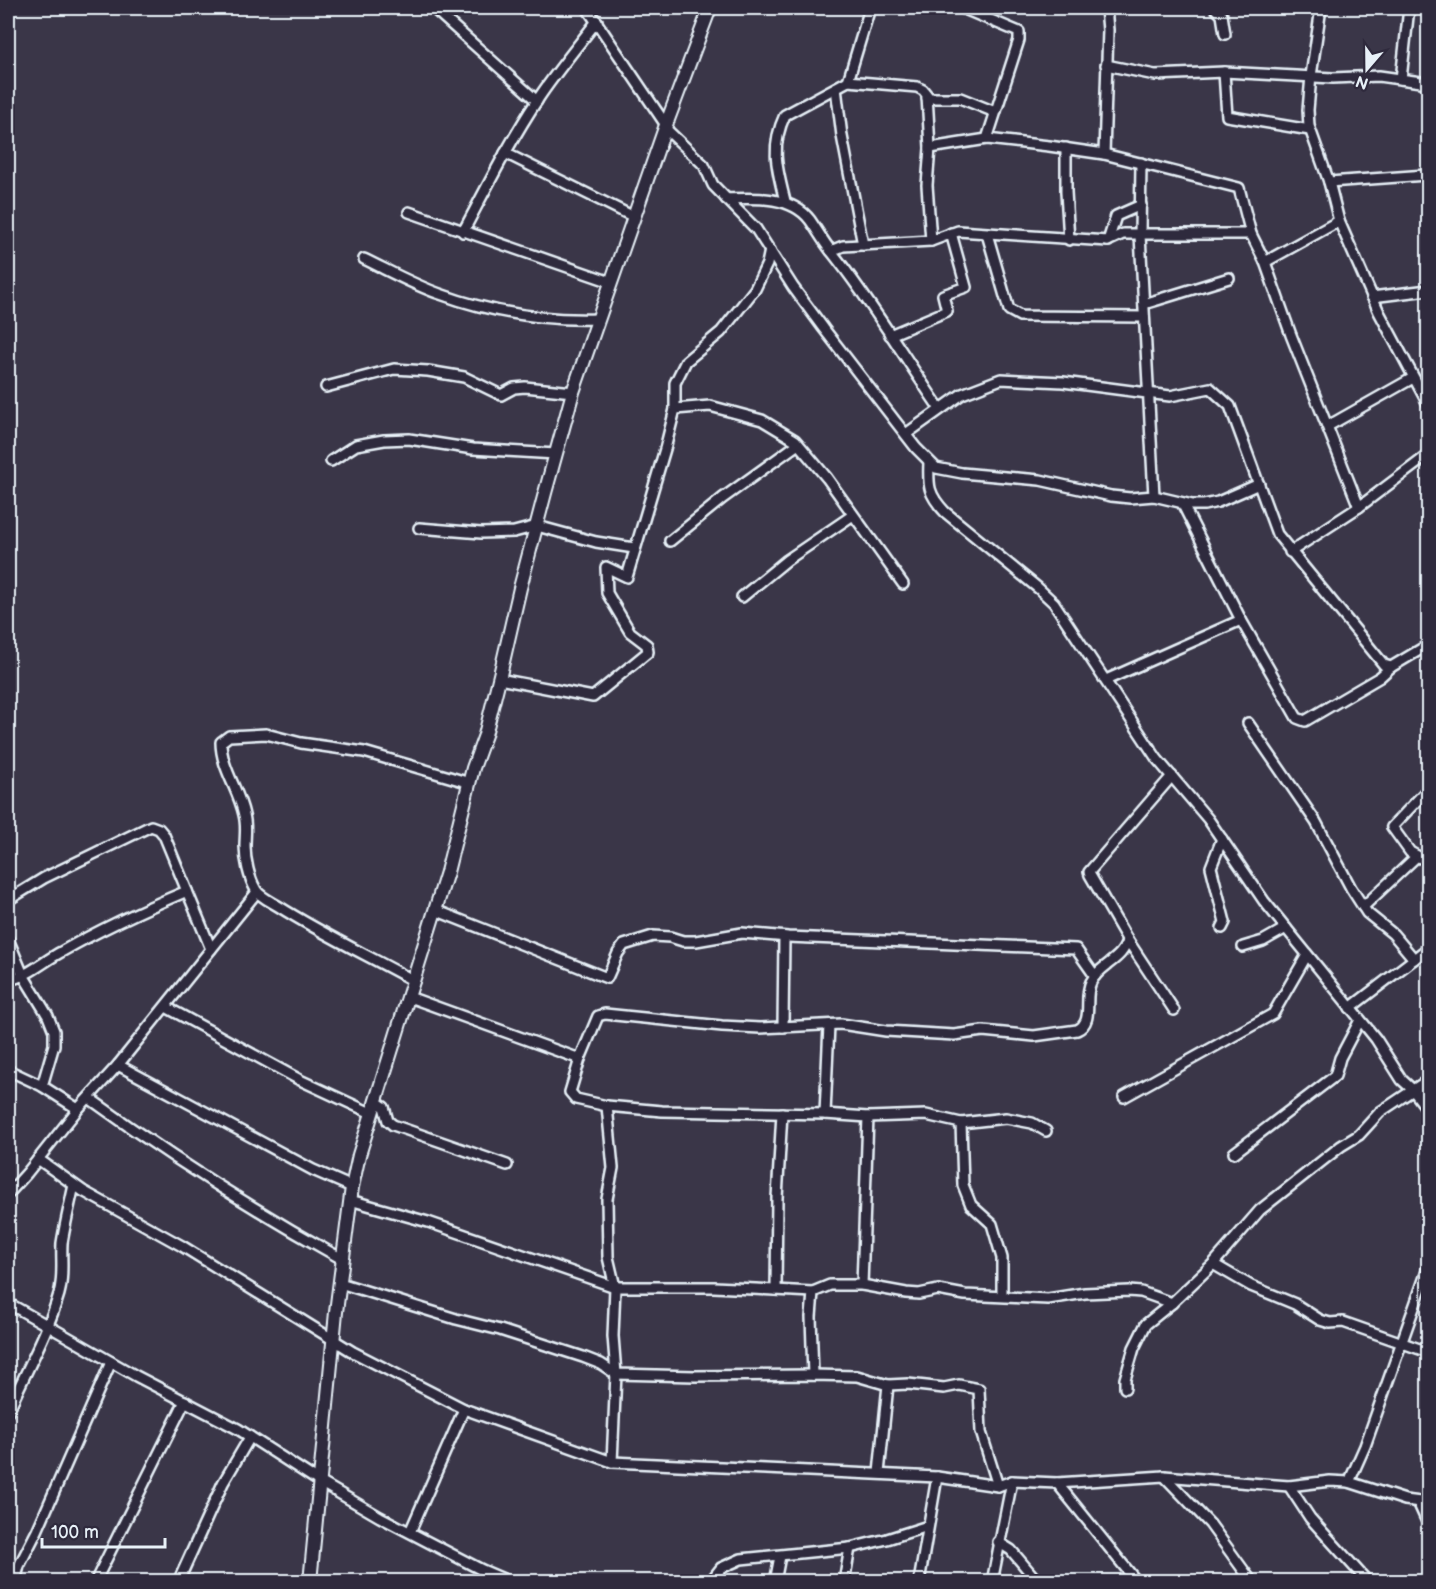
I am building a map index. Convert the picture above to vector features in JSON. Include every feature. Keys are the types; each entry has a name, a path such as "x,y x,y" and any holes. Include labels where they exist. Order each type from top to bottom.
{"street":[{"path":"433,8 537,101"},
{"path":"587,8 666,126 704,165 713,185 756,229 793,287 874,395 936,468 945,471 1040,480 1111,496 1130,498 1154,496 1204,506 1259,484"},
{"path":"310,1581 342,1259 351,1193 373,1107 447,872 573,392 710,8"},
{"path":"848,81 870,8"},
{"path":"962,8 1019,32 1019,40 987,139"},
{"path":"1104,154 1108,30 1106,8"},
{"path":"1215,8 1222,15 1225,34"},
{"path":"1321,8 1311,76 1308,110 1310,130 1329,182 1339,221 1372,297 1428,404"},
{"path":"1401,79 1409,8"},
{"path":"464,232 505,153 537,101 597,21"},
{"path":"1106,65 1155,75 1224,72 1333,78 1379,76 1428,83"},
{"path":"1224,72 1227,116 1310,130"},
{"path":"784,201 775,162 783,120 789,112 848,81 917,87 923,90 927,98 930,148 927,185 931,242"},
{"path":"836,88 849,177 863,245"},
{"path":"927,98 960,98 995,112"},
{"path":"930,148 987,139 1066,148 1104,154 1239,188 1251,234 1265,262 1291,335 1359,507"},
{"path":"1066,148 1069,240"},
{"path":"505,153 634,217"},
{"path":"1141,163 1140,235 1154,496"},
{"path":"1329,182 1426,175"},
{"path":"726,199 784,201 808,217 940,409"},
{"path":"1108,241 1116,216 1141,205"},
{"path":"409,212 611,282"},
{"path":"1265,262 1339,221"},
{"path":"831,251 843,246 931,242 951,232 1108,241 1123,234 1251,234"},
{"path":"890,335 947,311 943,295 966,287 951,232"},
{"path":"987,234 1009,310 1014,314 1020,316 1144,317"},
{"path":"499,679 593,697 648,652 647,645 630,632 607,593 606,567 627,577 675,409 675,383 686,361 721,332 755,289 767,264 770,250"},
{"path":"364,259 438,294 482,306 532,318 598,319"},
{"path":"1144,304 1228,278"},
{"path":"1372,297 1428,290"},
{"path":"326,387 394,369 428,371 464,377 501,395 514,388 525,387 573,392"},
{"path":"1328,426 1413,378"},
{"path":"906,434 962,394 1001,379 1063,382 1170,396 1210,387 1230,406 1277,534 1384,665 1392,667"},
{"path":"675,409 710,406 762,420 798,444 827,478 903,584"},
{"path":"331,461 356,445 408,439 473,448 556,453"},
{"path":"670,541 723,498 798,444"},
{"path":"1290,552 1359,507 1428,455"},
{"path":"929,462 928,487 935,502 1054,603 1157,759 1208,819 1264,901 1360,1020 1385,1052 1393,1068 1428,1110"},
{"path":"1182,503 1241,620 1298,718 1305,722 1428,645"},
{"path":"742,597 787,560 853,515"},
{"path":"419,528 481,533 514,532 537,526 586,540 634,548"},
{"path":"1106,680 1241,620"},
{"path":"1248,723 1316,822 1367,913 1393,934 1414,959"},
{"path":"414,981 308,925 257,892 247,864 245,816 221,752 221,742 229,736 266,734 301,743 364,752 470,783"},
{"path":"1172,776 1089,872 1127,939 1174,1010"},
{"path":"1428,789 1392,827 1410,852 1428,862"},
{"path":"8,900 53,873 152,826 164,835 211,949"},
{"path":"1222,839 1211,867 1225,922 1222,928"},
{"path":"1363,907 1417,856"},
{"path":"8,980 23,975 109,926 187,891"},
{"path":"8,1194 166,1007 257,892"},
{"path":"435,910 607,978 624,945 653,936 696,941 742,933 784,937 1076,949 1095,976"},
{"path":"1243,947 1263,942 1286,928"},
{"path":"783,1027 784,937"},
{"path":"8,939 23,975 48,1016 54,1031 54,1046 42,1086"},
{"path":"1046,1131 1032,1123 1006,1118 961,1123 926,1115 868,1117 662,1111 607,1106 576,1099 571,1096 570,1092 580,1059 598,1016 605,1014 722,1026 783,1027 841,1024 876,1030 954,1035 983,1031 1041,1035 1077,1030 1083,1027 1088,1019 1088,991 1095,976 1124,949 1127,939"},
{"path":"1350,1008 1428,948"},
{"path":"1124,1097 1273,1014 1307,955"},
{"path":"409,997 580,1059"},
{"path":"166,1007 300,1080 373,1107 384,1107 388,1120 393,1125 507,1165"},
{"path":"1234,1153 1335,1076 1340,1058 1360,1020"},
{"path":"825,1114 829,1025"},
{"path":"118,1065 304,1165 351,1193 615,1287 714,1287 813,1292 831,1285 862,1285 919,1294 938,1290 965,1295 1048,1299 1085,1293 1130,1291 1172,1303"},
{"path":"9,1073 42,1086 78,1109"},
{"path":"1125,1388 1125,1378 1138,1339 1146,1324 1213,1264 1260,1210 1341,1146 1359,1135 1380,1112 1428,1080"},
{"path":"88,1098 187,1167 276,1222 342,1259"},
{"path":"607,1106 613,1168 607,1199 608,1257 615,1287 613,1336 616,1374 612,1462"},
{"path":"776,1290 777,1188 782,1113"},
{"path":"862,1285 868,1117"},
{"path":"961,1123 963,1185 971,1205 992,1224 1002,1258 1002,1296"},
{"path":"38,1159 74,1185 182,1246 334,1340 464,1409 612,1462 879,1473 937,1477 998,1486 1012,1481 1057,1483 1164,1476 1289,1485 1330,1481 1349,1482 1405,1500 1423,1502 1428,1524"},
{"path":"8,1412 48,1326 63,1278 61,1261 63,1240 74,1185"},
{"path":"1213,1264 1251,1286 1295,1304 1320,1320 1330,1323 1343,1322 1428,1352"},
{"path":"1349,1482 1365,1446 1428,1268"},
{"path":"340,1283 583,1357 601,1364 616,1374 813,1375 857,1377 888,1385 908,1384 944,1388 954,1385 978,1389 981,1432 998,1486"},
{"path":"813,1292 811,1317 813,1375"},
{"path":"8,1303 250,1437 320,1482 410,1532 482,1570 510,1581"},
{"path":"15,1581 19,1566 37,1531 111,1362"},
{"path":"879,1473 888,1385"},
{"path":"95,1581 185,1401"},
{"path":"410,1532 464,1409"},
{"path":"178,1581 223,1484 250,1437"},
{"path":"1164,1476 1210,1524 1252,1581"},
{"path":"919,1581 937,1477"},
{"path":"992,1581 1012,1481"},
{"path":"1057,1483 1101,1540 1137,1581"},
{"path":"1289,1485 1310,1518 1368,1581"},
{"path":"710,1581 721,1569 741,1559 850,1548 927,1526"},
{"path":"998,1542 1011,1550 1038,1581"},
{"path":"844,1581 850,1548"},
{"path":"775,1581 780,1556"}]}
